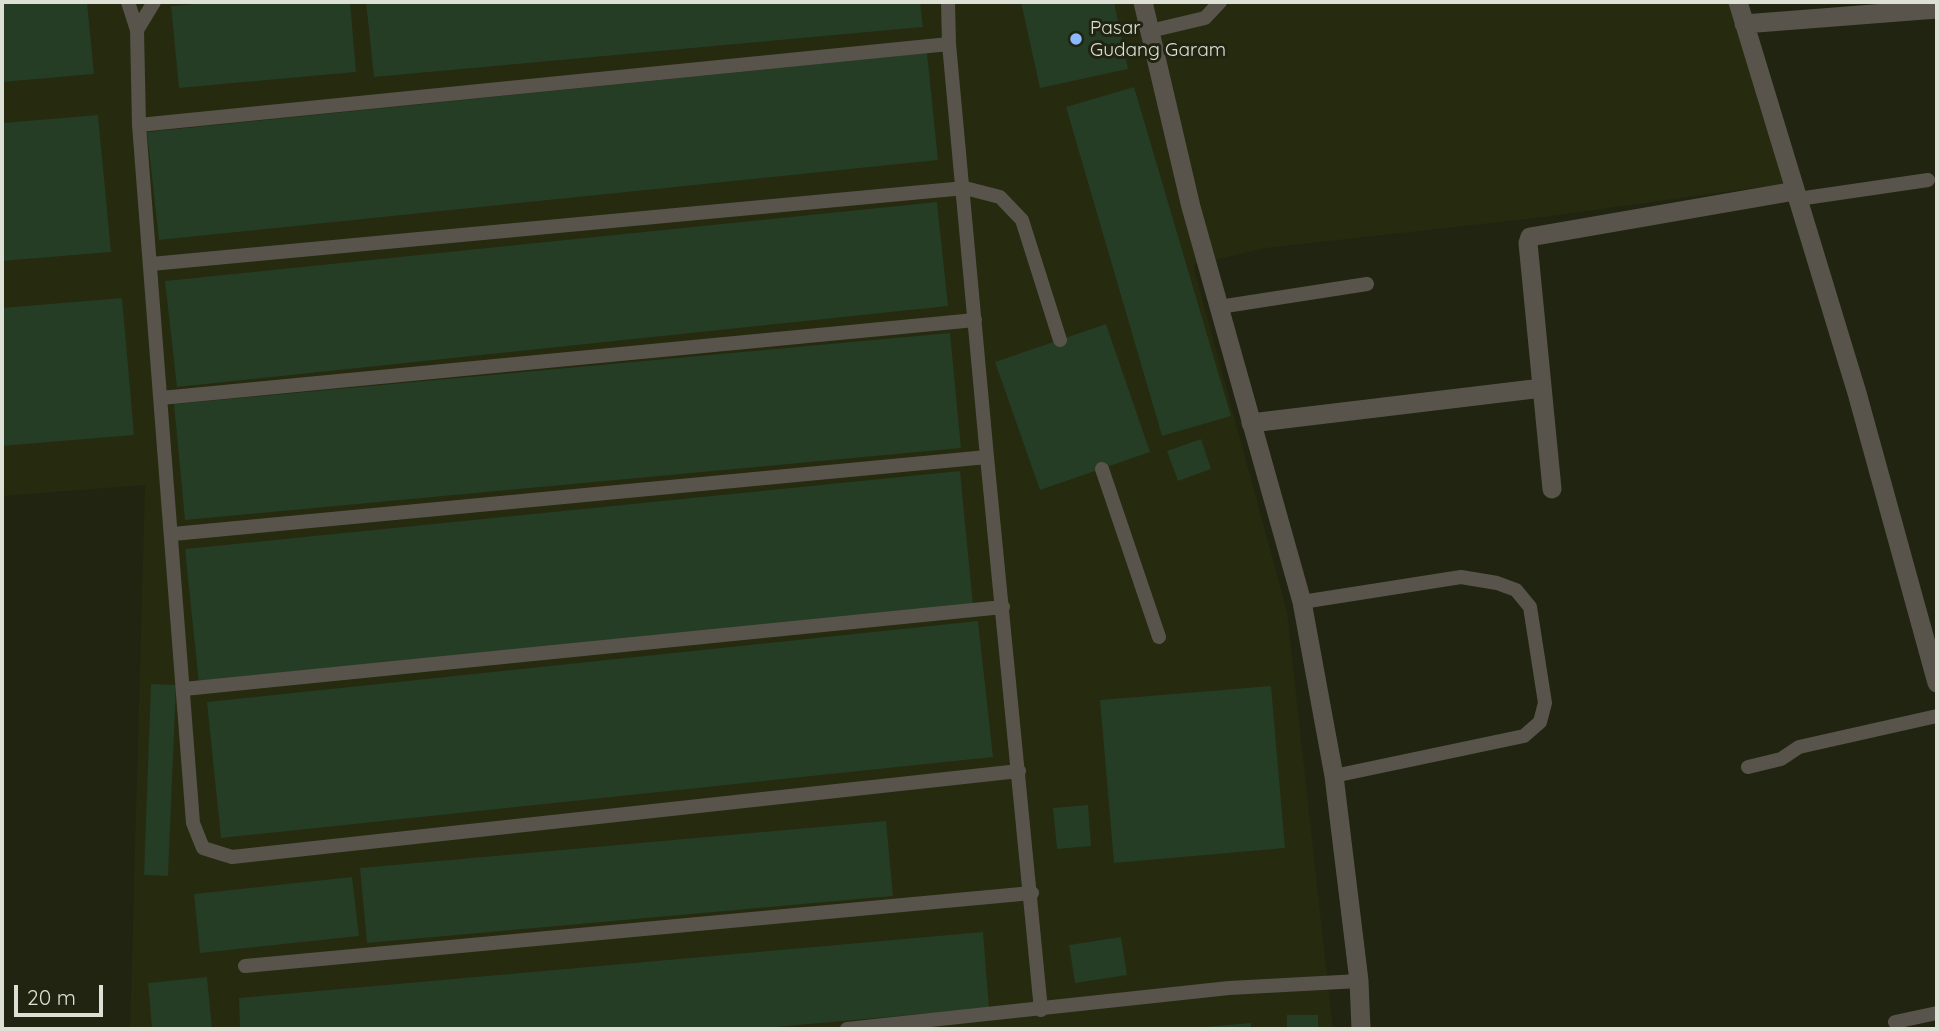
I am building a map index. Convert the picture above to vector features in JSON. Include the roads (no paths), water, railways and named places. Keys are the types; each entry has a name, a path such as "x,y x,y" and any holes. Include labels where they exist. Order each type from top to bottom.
{"street":[{"path":"1143,2 1191,207 1302,602 1334,776 1359,981 1361,1029"},
{"path":"1738,2 1857,393 1937,683"},
{"path":"1745,24 1937,9"},
{"path":"1552,489 1528,243 1530,237 1797,195"},
{"path":"1251,423 1542,388"}],"lane":[{"path":"128,2 137,30 139,125 173,534 193,823 203,848 232,857 1019,771"},
{"path":"137,30 154,2"},
{"path":"948,2 949,44 965,188 987,457 1032,893 1041,1010"},
{"path":"1150,32 1205,18 1220,2"},
{"path":"139,125 949,44"},
{"path":"1797,195 1928,180"},
{"path":"150,264 965,188 1000,197 1022,220 1059,340"},
{"path":"1219,307 1367,284"},
{"path":"161,398 975,320"},
{"path":"173,534 987,457"},
{"path":"1102,469 1159,637"},
{"path":"1302,602 1461,577 1497,583 1516,590 1530,607 1545,703 1540,722 1524,736 1334,776"},
{"path":"184,689 1003,607"},
{"path":"1748,766 1781,759 1799,747 1937,716"},
{"path":"245,966 1032,893"},
{"path":"847,1029 1229,988 1359,981"},
{"path":"1895,1022 1937,1013"}],"place":[{"name":"Pasar Gudang Garam","path":"1076,39"}]}
